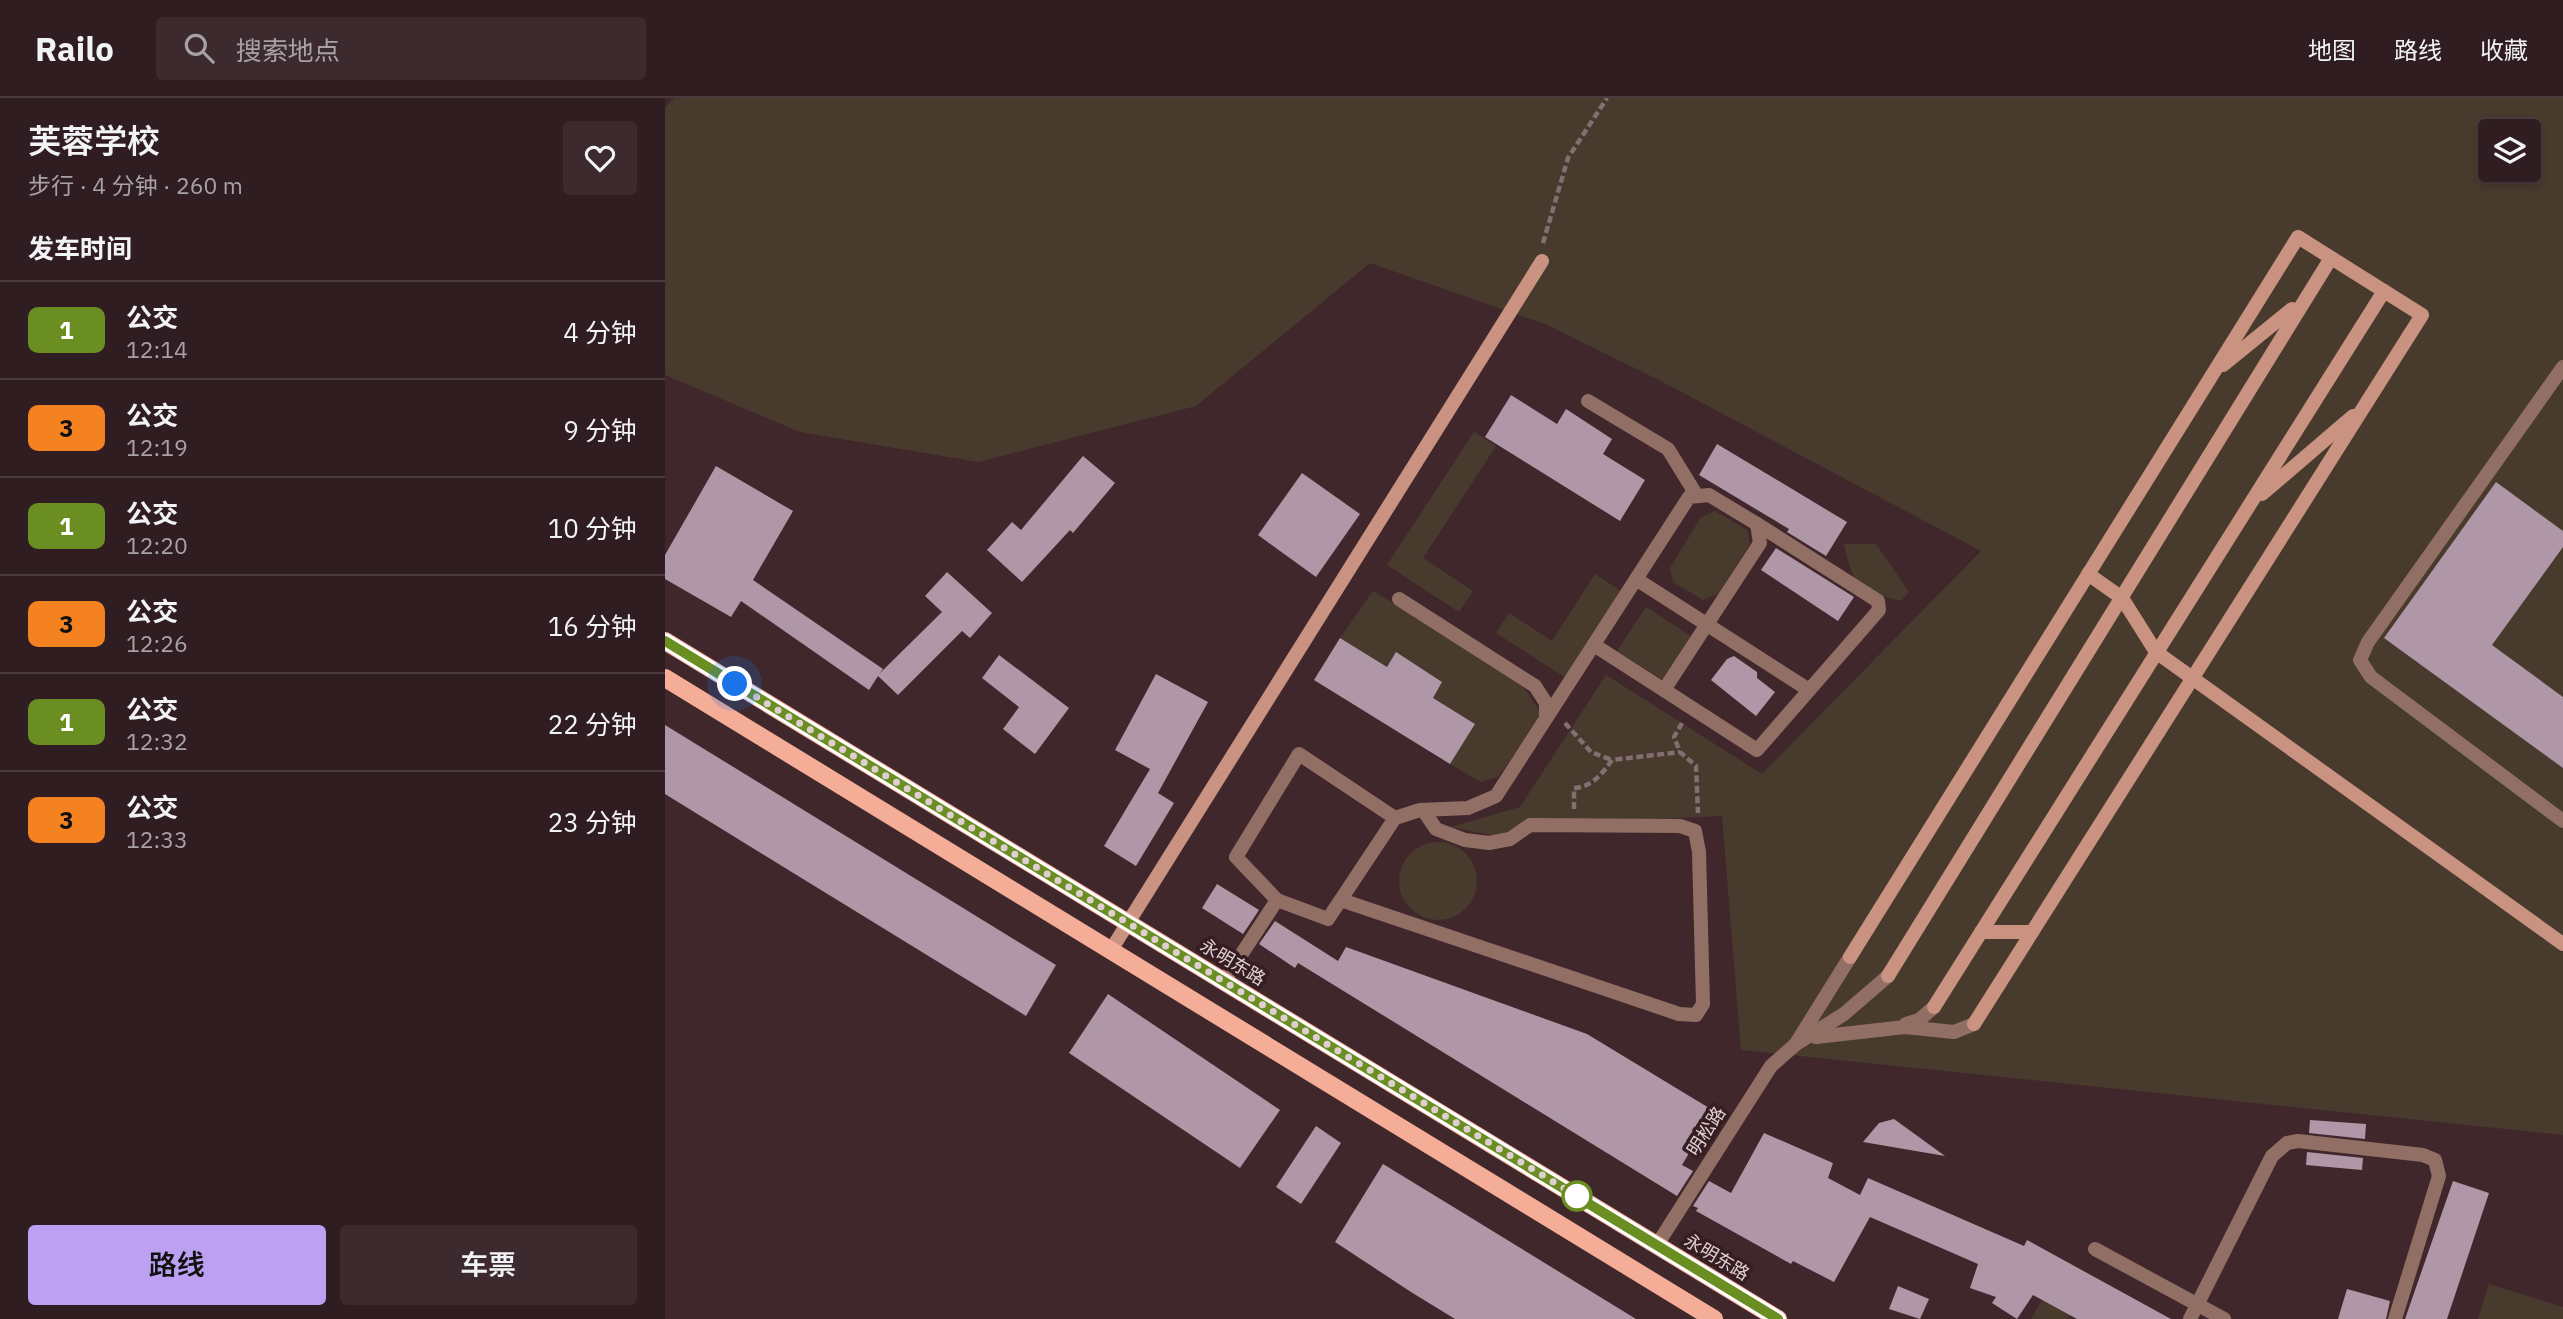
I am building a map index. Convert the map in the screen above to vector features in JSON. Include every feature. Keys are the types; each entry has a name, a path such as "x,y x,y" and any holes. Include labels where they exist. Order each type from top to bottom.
{"main road":[{"path":"1850,957 2298,237 2422,315 1974,1024"},
{"path":"1888,976 2331,258"},
{"path":"1111,950 1542,261"},
{"path":"2214,372 2281,321 2314,285"},
{"path":"1934,1007 2384,291"},
{"path":"2246,510 2365,406"},
{"path":"2088,574 2122,598 2156,652 2563,944"},
{"name":"永明东路","path":"665,641 1778,1319"},
{"path":"665,678 1714,1319"},
{"path":"1981,932 2032,932"}],"lane":[{"path":"2563,368 2368,642 2360,660 2371,677 2563,821"},
{"path":"1588,401 1668,449 1697,496"},
{"path":"1395,818 1299,754 1236,857 1276,900 1328,919 1395,818 1423,810 1468,808 1496,796 1689,497 1709,495 1878,601 1879,610 1757,750 1594,645"},
{"path":"1664,690 1760,543 1757,524"},
{"path":"1636,579 1809,690"},
{"path":"1399,599 1535,686 1550,713"},
{"path":"1341,900 1679,1014 1696,1015 1703,1004 1699,852 1695,831 1680,825 1530,825 1510,839 1489,843 1465,840 1436,830 1423,810"},
{"path":"1224,981 1276,900"},
{"name":"明松路","path":"1801,1042 1850,957"},
{"name":"明松路","path":"1657,1245 1771,1066 1801,1042 1836,1020 1888,976"},
{"path":"1801,1042 1894,1028 1919,1020 1934,1007"},
{"path":"1894,1028 1954,1032 1974,1024"},
{"path":"2190,1319 2272,1156 2287,1143 2298,1141 2423,1155 2435,1160 2439,1176 2395,1319"},
{"path":"2095,1249 2224,1319"}],"path":[{"path":"1542,261 1543,239 1568,158 1607,98"},
{"path":"1691,707 1674,737 1680,752 1696,766 1699,825 1695,831"},
{"path":"1550,713 1591,752 1612,760 1680,752"},
{"path":"1577,823 1574,788 1583,788 1600,777 1612,760"}],"shaded area":[{"path":"674,98 2563,98 2563,1135 1741,1050 1722,816 1530,825 1510,839 1451,827 1520,807 1606,675 1762,774 1981,551 1657,379 1545,324 1370,263 1196,406 978,462 800,432 665,375 665,108"},
{"path":"1474,432 1496,446 1423,558 1473,591 1459,612 1387,565"},
{"path":"1715,511 1747,530 1750,544 1718,594 1703,600 1673,582 1670,568 1701,517"},
{"path":"1844,544 1876,544 1909,592 1901,601 1866,589 1851,570"},
{"path":"1595,574 1621,591 1566,678 1496,633 1509,613 1552,641"},
{"path":"1373,591 1521,683 1542,715 1498,777 1481,782 1450,764 1475,724 1433,698 1442,682 1396,653 1387,667 1340,638"},
{"path":"1646,607 1691,636 1663,680 1617,651"},
{"path":"1430,842 1446,842 1460,848 1471,859 1477,873 1477,889 1471,903 1460,914 1446,920 1430,920 1416,914 1405,903 1399,889 1399,873 1405,859 1416,848"},
{"path":"2489,1284 2563,1307 2563,1319 2478,1319"},
{"path":"2042,1300 2070,1315 2068,1319 2031,1319"}],"building":[{"path":"1511,395 1557,424 1566,409 1612,439 1603,454 1645,480 1620,521 1485,437"},
{"path":"1717,444 1847,522 1826,556 1787,532 1789,529 1699,475"},
{"path":"1083,456 1115,483 1073,533 1070,530 1022,582 987,550 1012,522 1021,530"},
{"path":"716,466 793,511 753,580 883,669 879,674 942,612 925,596 947,572 992,613 970,638 962,631 898,695 878,676 869,690 741,601 731,617 665,579 665,555"},
{"path":"1302,473 1360,514 1316,577 1258,535"},
{"path":"2496,482 2563,531 2563,547 2492,645 2563,697 2563,768 2384,638"},
{"path":"1776,548 1854,597 1838,621 1761,570"},
{"path":"1340,638 1387,667 1396,652 1442,682 1433,698 1475,724 1450,764 1314,680"},
{"path":"999,655 1069,708 1035,754 1003,729 1019,707 982,678"},
{"path":"1734,656 1757,672 1757,678 1775,692 1756,716 1711,680 1727,659"},
{"path":"1156,674 1208,702 1158,793 1174,803 1136,866 1104,846 1150,769 1115,750"},
{"path":"665,725 1056,965 1026,1016 665,794"},
{"path":"1217,884 1259,910 1243,934 1202,908"},
{"path":"1275,921 1338,961 1346,947 1587,1034 1714,1111 1682,1165 1693,1171 1677,1196 1298,963 1295,968 1259,944"},
{"path":"1108,994 1280,1110 1240,1168 1069,1053"},
{"path":"1894,1119 1945,1156 1863,1142 1879,1123"},
{"path":"2310,1120 2366,1124 2365,1139 2309,1133"},
{"path":"1316,1126 1341,1143 1301,1204 1276,1187"},
{"path":"1764,1133 1833,1163 1828,1178 1860,1195 1868,1178 2024,1246 2027,1240 2171,1319 2077,1319 2033,1295 2017,1319 1992,1303 1996,1297 1970,1288 1978,1264 1870,1217 1834,1282 1793,1261 1791,1264 1696,1211 1698,1208 1693,1206 1709,1181 1731,1193"},
{"path":"2307,1152 2363,1158 2362,1170 2306,1165"},
{"path":"1383,1164 1636,1319 1455,1319 1335,1242"},
{"path":"2453,1181 2489,1193 2447,1319 2405,1319"},
{"path":"1898,1286 1929,1299 1920,1319 1889,1309"},
{"path":"2347,1289 2390,1301 2386,1319 2338,1319"}],"bus line":[{"name":"1","path":"665,641 1778,1319"}],"route":[{"path":"735,684 1580,1198 1577,1196"}]}
